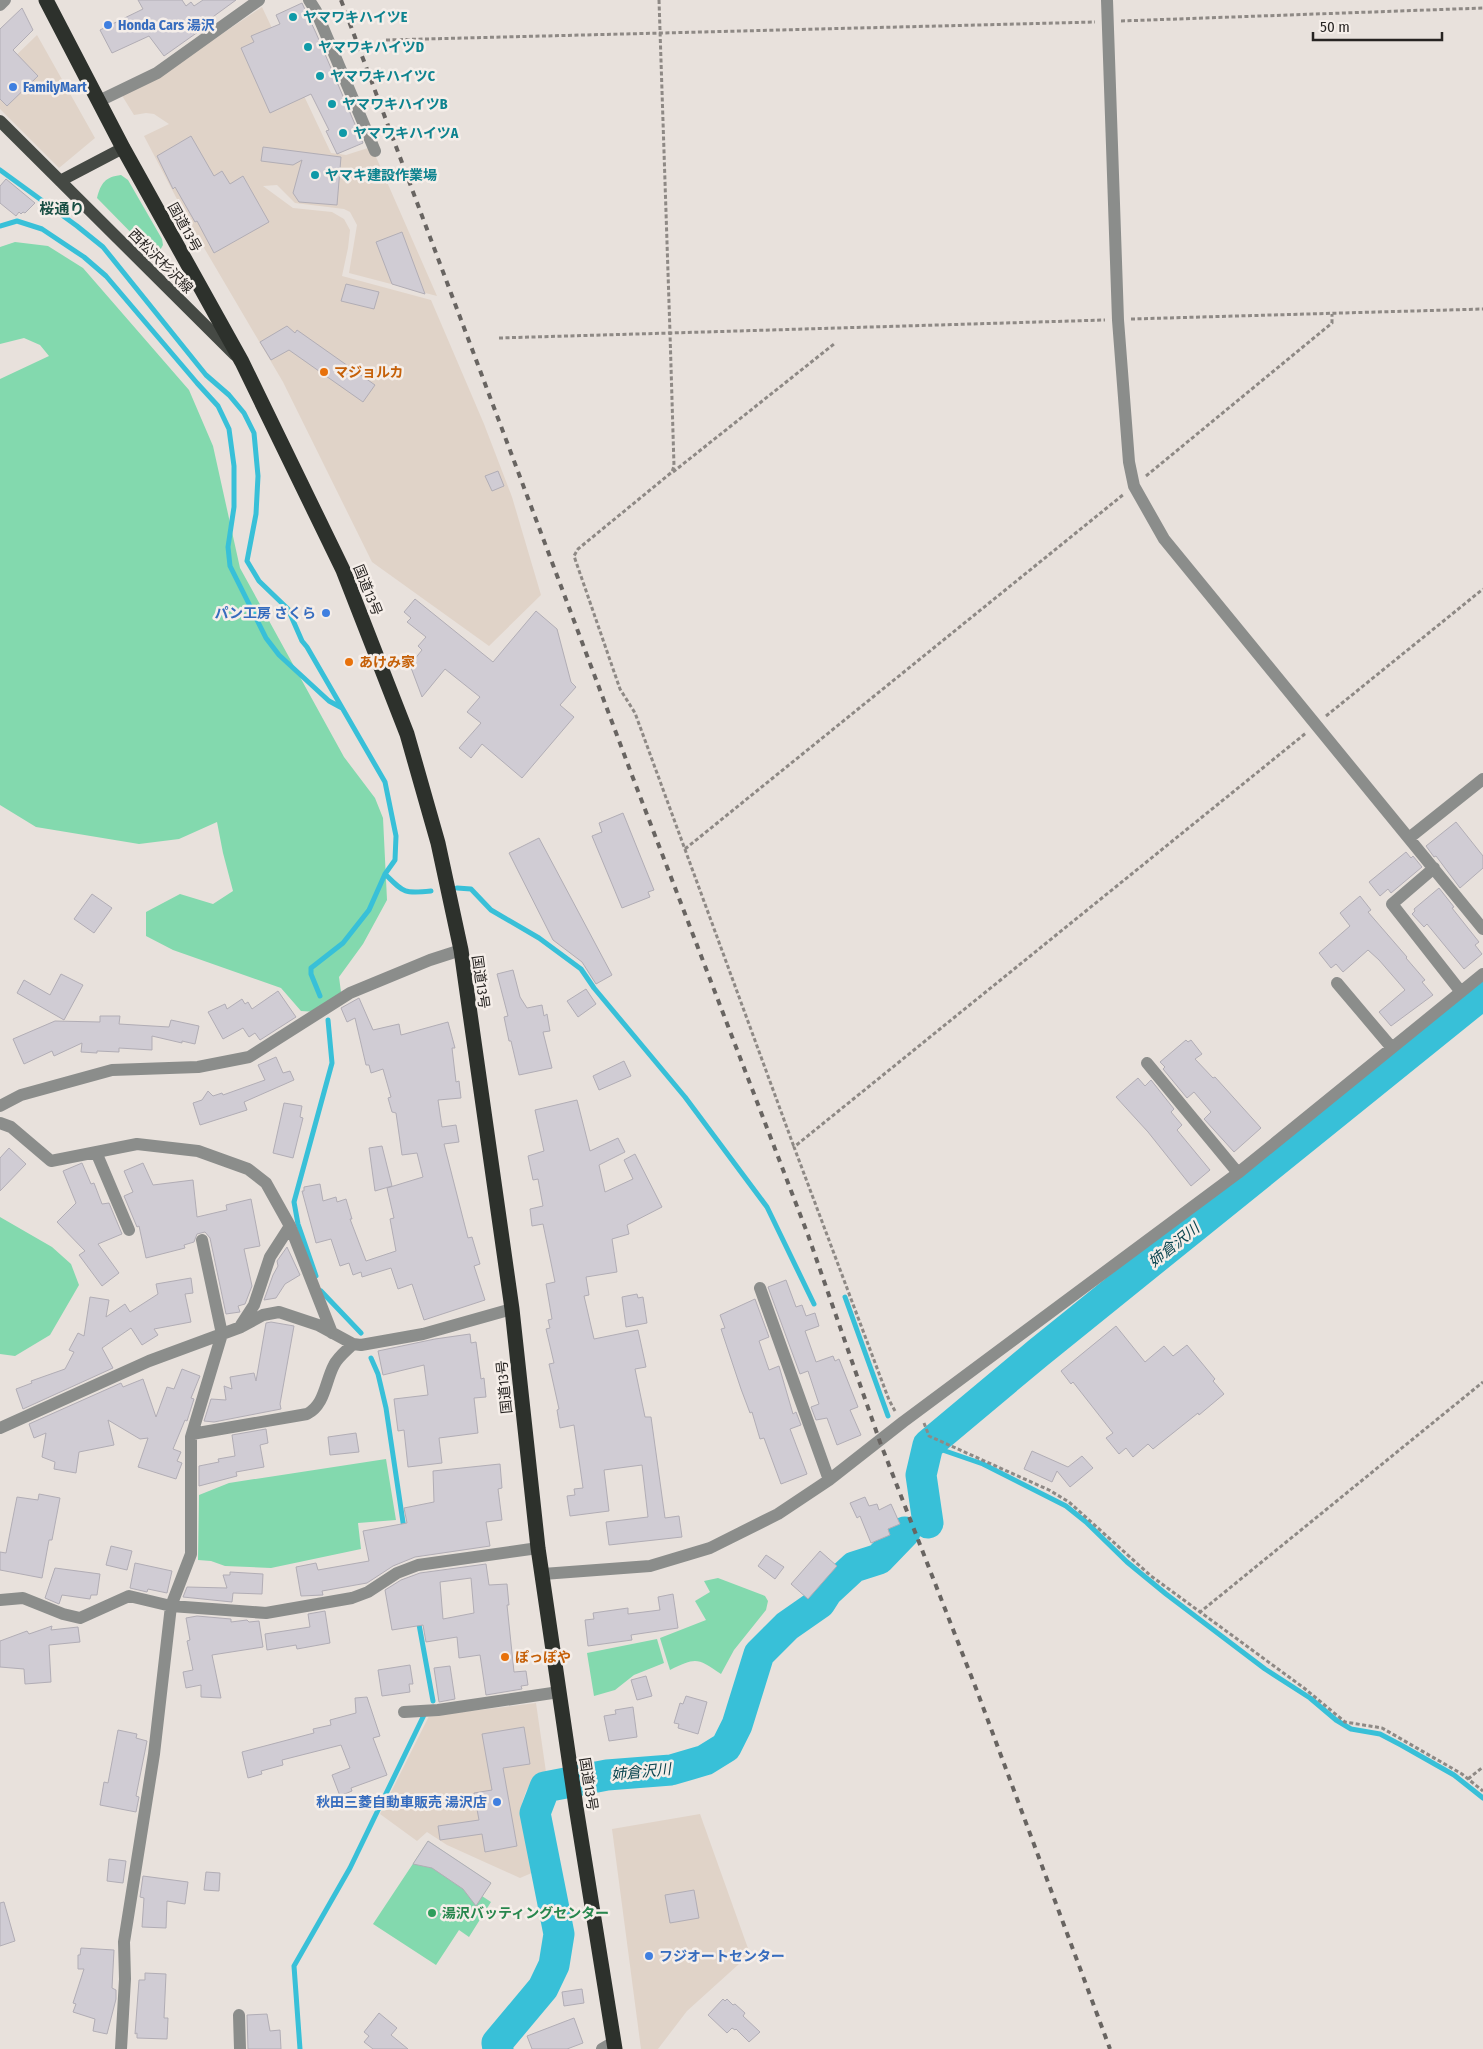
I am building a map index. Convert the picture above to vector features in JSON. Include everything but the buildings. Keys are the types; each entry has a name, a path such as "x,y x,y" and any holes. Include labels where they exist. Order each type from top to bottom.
{"highway":[{"name":"国道13号","path":"46,0 123,148 242,362 343,570 407,734 438,843 460,950 512,1309 538,1548 611,2047"}],"main road":[{"name":"西松沢杉沢線","path":"0,121 242,362"},
{"path":"60,181 123,148"}],"street":[{"path":"0,5 5,0"},
{"path":"99,101 157,73 259,0"},
{"path":"309,0 316,11 375,151"},
{"path":"1107,0 1118,320 1129,462 1134,486 1164,539 1483,929"},
{"path":"1409,838 1483,779"},
{"path":"1434,868 1392,904 1461,992"},
{"path":"0,1106 21,1096 112,1070 198,1067 249,1058 350,993 430,960 460,950"},
{"path":"543,1574 650,1566 710,1548 778,1514 829,1480 902,1422 1238,1173 1483,974"},
{"path":"1337,983 1392,1048"},
{"path":"1147,1063 1238,1173"},
{"path":"0,1123 11,1127 51,1161 137,1144 198,1151 248,1169 266,1182 290,1226 332,1333"},
{"path":"96,1152 130,1230"},
{"path":"241,1326 254,1305 270,1257 290,1226"},
{"path":"121,2049 125,1979 124,1942 154,1754 171,1606 191,1554 192,1434 222,1334 202,1240"},
{"path":"760,1288 829,1480"},
{"path":"0,1428 149,1361 222,1334 263,1315 279,1312 318,1325 353,1344 361,1346 423,1334 512,1309"},
{"path":"192,1434 307,1414 314,1410 320,1402 334,1364 353,1344"},
{"path":"0,1600 23,1598 63,1614 80,1618 129,1596 171,1606 266,1613 352,1598 368,1592 398,1573 418,1565 538,1548"},
{"path":"404,1712 438,1710 559,1692"},
{"path":"239,2015 240,2049"}],"path":[{"path":"659,0 674,466 672,472"},
{"path":"386,40 1108,22 1483,8"},
{"path":"499,338 1483,309"},
{"path":"685,849 1134,486 1332,323 1332,314"},
{"path":"834,344 578,548 574,556 620,688 635,713 889,1400 902,1422"},
{"path":"794,1147 1483,589"},
{"path":"1199,1613 1483,1382"},
{"path":"929,1436 1049,1490 1069,1502 1150,1576 1304,1688 1345,1722 1382,1728 1468,1779 1483,1791"},
{"path":"1468,1779 1483,1767"}],"shaded area":[{"path":"262,7 331,153 346,155 368,148 376,157 437,296 349,273 357,225 350,212 344,209 295,203 277,185 263,186 293,208 332,212 344,219 350,230 342,276 431,300 484,424 512,497 541,595 489,646 372,562 283,382 190,224 144,136 169,124 154,114 134,115 121,94 156,78"},
{"path":"37,35 95,138 59,168 0,109 0,71"},
{"path":"536,1703 546,1772 534,1780 526,1791 522,1803 525,1838 534,1872 520,1878 447,1845 427,1832 417,1841 380,1814 429,1716"},
{"path":"700,1814 750,1954 687,2011 658,2049 641,2049 612,1829"}],"green space":[{"path":"121,175 128,180 162,239 163,245 159,252 155,254 150,252 97,198 100,188 107,179"},
{"path":"15,242 48,246 83,268 189,390 213,446 240,568 344,757 375,798 383,818 387,900 363,944 339,977 341,992 317,1012 301,1011 281,988 173,950 146,936 146,912 180,894 213,904 233,891 217,822 179,839 139,844 36,827 0,805 0,379 49,356 40,345 24,338 0,344 0,247"},
{"path":"0,1217 52,1247 71,1264 79,1285 50,1335 15,1356 0,1354"},
{"path":"386,1459 396,1520 358,1523 361,1549 271,1568 225,1566 211,1561 198,1560 199,1495 229,1483"},
{"path":"718,1578 765,1596 768,1601 766,1610 734,1650 721,1674 697,1661 686,1663 670,1670 660,1638 706,1620 695,1601 710,1592 704,1581"},
{"path":"657,1639 664,1663 634,1675 615,1690 594,1696 587,1653"},
{"name":"湯沢バッティングセンター","path":"428,1841 491,1883 482,1896 491,1902 469,1937 459,1930 436,1965 373,1924"}],"waterway":[{"path":"0,170 103,247 206,375 229,395 244,413 254,433 258,476 256,514 247,561 259,581 288,609 302,641 385,782 396,836 395,860 385,874 405,891 431,891"},
{"path":"0,226 17,221 42,229 84,257 106,276 218,406 229,429 234,466 234,507 228,547 230,566 266,638 279,655 329,701 342,708"},
{"path":"320,996 311,974 311,968 343,943 369,910 385,874"},
{"path":"457,888 471,889 491,910 539,938 581,969 594,988 685,1097 767,1207 814,1304"},
{"name":"姉倉沢川","path":"928,1523 921,1475 928,1445 1038,1353 1483,994"},
{"path":"316,1276 298,1224 294,1202 332,1063 328,1020"},
{"path":"321,1291 361,1333"},
{"path":"845,1297 888,1416"},
{"path":"371,1358 378,1374 386,1408 404,1529"},
{"path":"928,1445 983,1464 1066,1506 1086,1522 1127,1562 1166,1594 1265,1669 1310,1698 1336,1720 1351,1729 1380,1734 1401,1745 1454,1775 1483,1798"},
{"name":"姉倉沢川","path":"498,2049 497,2043 543,1988 554,1965 559,1934 535,1813 545,1787 607,1775 671,1770 705,1760 726,1747 737,1725 759,1654 787,1626 820,1603 827,1592 854,1567 879,1559 905,1532"},
{"path":"418,1619 433,1701"},
{"path":"300,2049 294,1966 350,1868 424,1715"}],"railway":[{"path":"341,0 633,778 808,1235 880,1442 977,1691 1110,2049"}],"place":[{"name":"ヤマワキハイツE","path":"293,17"},
{"name":"Honda Cars 湯沢","path":"108,25"},
{"name":"ヤマワキハイツD","path":"308,47"},
{"name":"ヤマワキハイツC","path":"320,76"},
{"name":"FamilyMart","path":"13,87"},
{"name":"ヤマワキハイツB","path":"332,104"},
{"name":"ヤマワキハイツA","path":"343,133"},
{"name":"ヤマキ建設作業場","path":"315,175"},
{"name":"マジョルカ","path":"324,372"},
{"name":"パン工房 さくら","path":"326,613"},
{"name":"あけみ家","path":"349,662"},
{"name":"ぽっぽや","path":"505,1657"},
{"name":"秋田三菱自動車販売 湯沢店","path":"497,1802"},
{"name":"湯沢バッティングセンター","path":"432,1913"},
{"name":"フジオートセンター","path":"649,1956"}],"district":[{"name":"桜通り","path":"62,209"}]}
